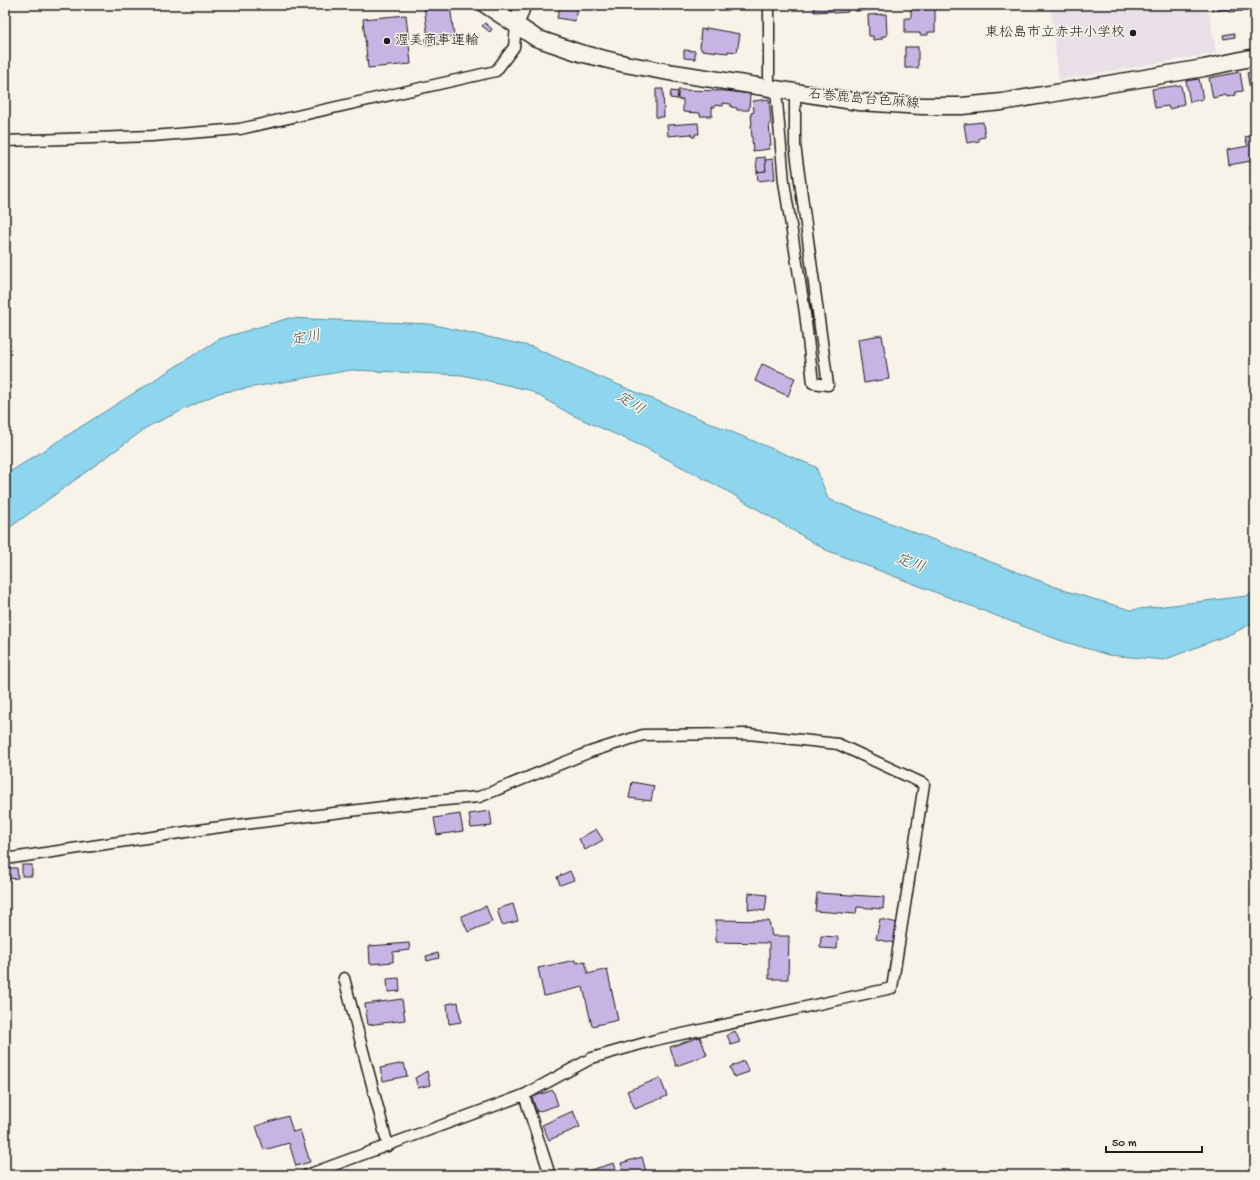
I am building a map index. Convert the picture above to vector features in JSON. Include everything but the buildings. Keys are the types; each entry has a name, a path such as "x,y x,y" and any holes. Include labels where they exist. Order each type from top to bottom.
{"main road":[{"name":"石巻鹿島台色麻線","path":"486,5 536,38 580,53 639,66 796,93 859,102 922,106 962,106 1017,99 1204,68 1255,57"}],"street":[{"path":"5,141 152,136 240,129 496,71 514,47 516,25 523,5"},
{"path":"769,5 773,89 784,182 805,314 813,383 828,385 796,145 796,93"},
{"path":"5,858 213,828 423,802 479,797 590,752 643,735 748,734 838,744 924,784 892,988 655,1040 592,1058 524,1095 307,1175"},
{"path":"344,978 388,1146"},
{"path":"524,1095 550,1175"}],"shaded area":[{"name":"東松島市立赤井小学校","path":"1050,5 1208,5 1216,53 1059,80"}],"water":[{"name":"定川","path":"289,318 430,324 533,347 595,375 816,467 828,499 1066,591 1131,610 1246,596 1255,591 1255,622 1233,633 1164,660 1108,655 1059,640 826,550 727,491 646,448 572,415 529,390 462,375 351,370 219,393 149,426 5,531 5,475 219,339"}],"place":[{"name":"東松島市立赤井小学校","path":"1133,33"},
{"name":"渥美商事運輸","path":"387,41"}]}
